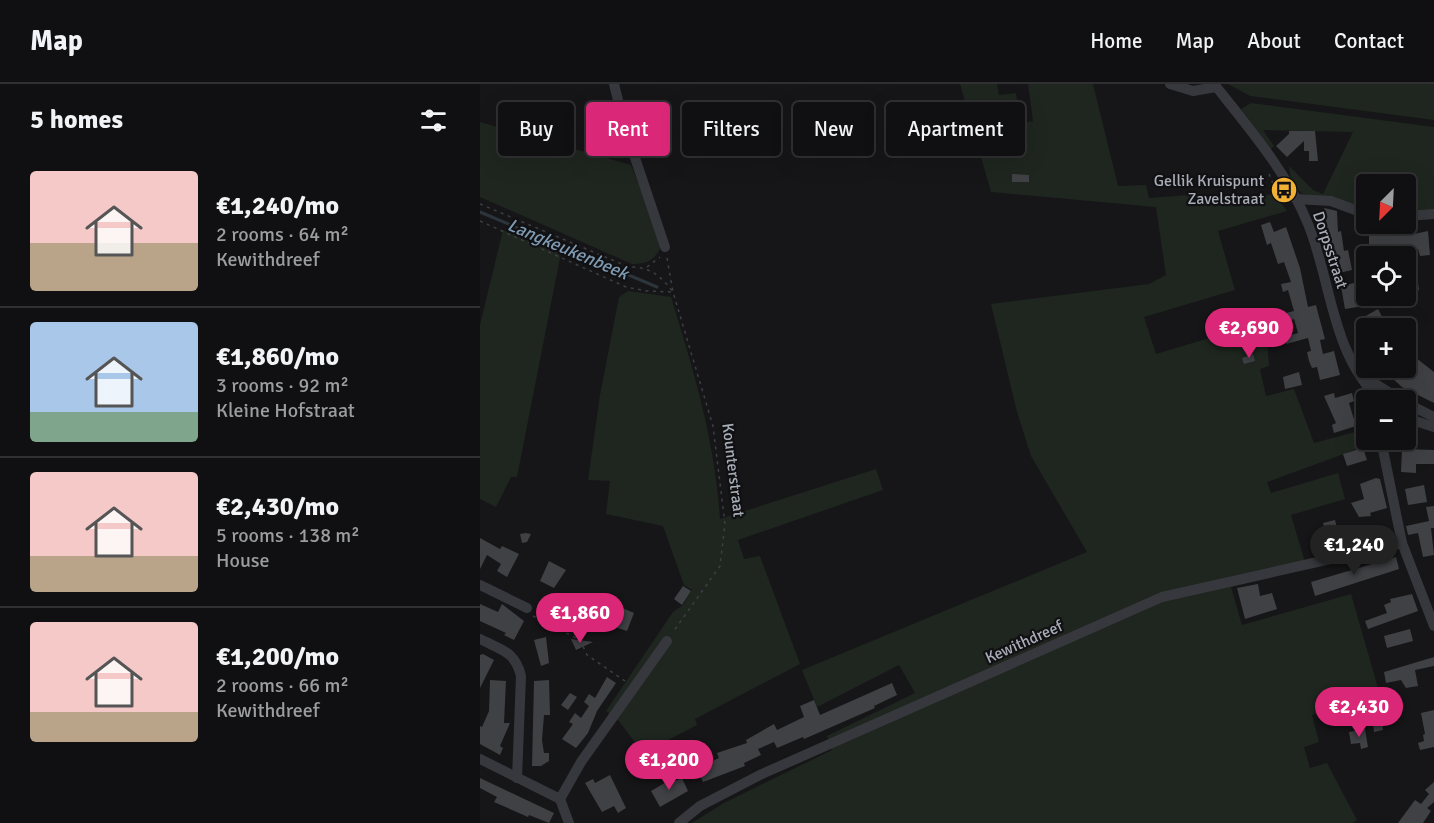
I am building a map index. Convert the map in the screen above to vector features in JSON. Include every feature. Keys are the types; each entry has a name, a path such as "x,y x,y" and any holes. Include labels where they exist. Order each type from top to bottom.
{"street":[{"path":"614,84 625,128 665,247"},
{"path":"1170,84 1192,91 1215,85"},
{"name":"Dorpsstraat","path":"1215,85 1268,152 1296,199 1315,244 1335,323 1356,368"},
{"path":"1296,199 1331,201 1356,210"},
{"path":"1416,215 1434,214"},
{"name":"Dorpsstraat","path":"1363,378 1372,390"},
{"path":"1367,378 1385,390"},
{"path":"1416,408 1434,417"},
{"path":"1416,421 1434,427"},
{"path":"1383,450 1402,543 1434,626"},
{"name":"Kewithdreef","path":"679,823 700,806 762,774 1162,597 1402,543"},
{"path":"480,585 527,608"},
{"path":"480,639 512,655 517,662 521,676 517,778"},
{"path":"560,799 581,762 668,640"},
{"path":"480,759 560,799 569,823"}],"path":[{"path":"1267,168 1281,197 1296,199"},
{"path":"480,204 629,267 646,267 663,279 673,292"},
{"path":"480,221 626,287 673,292"},
{"path":"646,267 661,256 665,247"},
{"name":"Kounterstraat","path":"665,247 673,292 713,426 725,524 720,566 668,640"},
{"path":"527,608 530,615 580,640 587,655 635,688"}],"shaded area":[{"path":"960,84 997,84 999,95 1016,93 1017,102 965,102"},
{"path":"1028,84 1093,84 1118,186 1146,185 1149,198 1202,194 1206,204 1274,194 1287,211 1218,231 1235,290 1144,317 1156,354 1266,321 1269,366 1260,369 1266,396 1294,389 1314,443 1356,432 1356,449 1267,482 1271,493 1338,473 1345,499 1291,515 1307,569 1231,587 1242,625 1351,594 1380,695 1312,715 1319,742 1304,747 1310,768 1327,763 1357,820 1353,823 692,823 724,803 832,750 827,736 915,693 899,665 817,707 802,670 1087,552 1031,456 1017,412 991,304 1149,284 1166,275 1156,207 991,192 981,156 1025,156 1025,122 1033,121"},
{"path":"1228,84 1434,84 1434,120 1250,96"},
{"path":"1251,103 1434,127 1434,211 1416,212 1416,174 1356,174 1356,209 1301,193 1291,182 1289,166 1313,190 1323,194 1353,132 1263,130 1274,146 1271,149 1241,109"},
{"path":"480,122 498,127 498,156 574,156 574,149 586,152 586,156 599,156 631,165 657,230 660,249 649,261 632,264 480,197"},
{"path":"503,230 561,253 517,477 511,477 496,507 480,499 480,325"},
{"path":"628,291 671,297 708,434 720,519 876,469 883,490 738,540 744,559 760,556 800,664 695,719 697,725 643,753 619,721 606,711 673,612 683,605 692,590 684,585 663,526 606,514 610,481 588,480 600,395 619,297"}],"building":[{"path":"1289,131 1315,131 1318,161 1309,161 1309,151 1304,151 1304,141 1287,157 1276,146 1289,134"},
{"path":"1012,174 1029,175 1029,182 1012,182"},
{"path":"1324,208 1337,211 1338,232 1341,231 1344,251 1348,250 1352,270 1339,273 1333,243 1330,244"},
{"path":"1270,222 1274,232 1286,227 1300,268 1308,307 1316,305 1325,339 1320,340 1323,354 1334,351 1340,375 1320,380 1317,367 1312,368 1309,361 1307,352 1311,351 1308,338 1286,344 1284,337 1298,333 1294,319 1284,322 1282,314 1294,311 1288,290 1283,292 1281,284 1291,282 1284,262 1278,264 1271,243 1267,245 1261,225"},
{"path":"1428,231 1430,255 1420,256 1416,246 1369,246 1369,236"},
{"path":"1416,276 1419,290 1416,290"},
{"path":"1354,283 1356,306 1364,306 1345,309 1341,286"},
{"path":"1378,309 1383,318 1362,318"},
{"path":"1253,354 1255,361 1244,364 1242,358"},
{"path":"1416,358 1434,372 1434,403 1416,394 1416,390 1402,387 1392,378 1416,378"},
{"path":"1299,372 1302,385 1285,389 1283,377"},
{"path":"1334,393 1335,398 1352,393 1354,401 1349,403 1356,426 1334,433 1332,425 1336,423 1324,396"},
{"path":"1364,450 1367,460 1347,466 1343,454"},
{"path":"1402,450 1434,450 1434,464 1416,464 1416,473 1401,472"},
{"path":"1376,478 1380,479 1387,508 1370,513 1371,516 1359,517 1351,503 1364,499 1360,484"},
{"path":"1424,485 1427,502 1408,505 1405,489"},
{"path":"1434,506 1434,528 1431,528 1434,555 1423,557 1418,533 1408,535 1406,526 1429,521 1426,507"},
{"path":"1335,520 1340,540 1328,543 1323,523"},
{"path":"520,534 531,534 527,542 522,543"},
{"path":"480,538 500,549 502,546 519,554 507,577 497,571 501,564 487,555 480,569"},
{"path":"1396,557 1399,569 1315,596 1311,582"},
{"path":"549,561 566,570 554,588 540,581"},
{"path":"1258,584 1260,596 1272,593 1277,609 1245,619 1237,588"},
{"path":"683,586 691,591 682,605 674,599"},
{"path":"1412,594 1418,611 1368,629 1365,621 1387,613 1384,605 1391,602 1390,599"},
{"path":"551,599 569,608 562,622 554,618 556,614 546,610"},
{"path":"604,600 634,613 627,631 606,624 605,628 596,624"},
{"path":"480,604 498,612 502,604 524,621 514,640 504,635 506,633 480,621"},
{"path":"1410,629 1413,641 1387,648 1384,636"},
{"path":"546,637 549,663 541,666 534,640"},
{"path":"571,639 593,642 576,650"},
{"path":"483,654 494,660 480,688 480,655"},
{"path":"1434,657 1434,666 1415,670 1418,686 1406,688 1401,680 1386,683 1384,672"},
{"path":"607,677 616,683 597,711 588,733 576,748 562,739 573,724 569,722 575,713 581,718 589,706 584,702 589,694 595,698"},
{"path":"490,680 506,681 504,723 510,723 500,746 503,748 500,755 480,744 480,726 482,727 489,711"},
{"path":"549,680 550,715 544,715 542,740 544,753 549,753 549,761 541,766 532,766 534,681"},
{"path":"892,683 897,695 874,706 875,708 804,739 803,737 777,748 774,742 758,749 761,755 744,763 745,766 703,782 698,771 702,769 701,766 719,758 717,753 747,743 746,740 774,724 777,730 804,717 800,706 814,700 820,715"},
{"path":"570,693 577,697 568,710 561,705"},
{"path":"1434,710 1434,747 1420,750 1418,743 1424,741 1423,735 1425,734 1421,713"},
{"path":"1382,721 1383,730 1374,732 1373,722"},
{"path":"1365,729 1368,747 1361,749 1360,743 1351,744 1349,732"},
{"path":"610,775 626,808 618,813 614,806 602,812 585,783 593,779 595,783"},
{"path":"480,778 554,813 549,823 529,815 528,817 494,802 497,797 480,788"},
{"path":"673,778 675,781 682,778 688,791 660,807 651,791"},
{"path":"1434,782 1434,802 1427,808 1431,811 1423,823 1398,823 1415,800 1421,804 1429,794 1425,790"}],"waterway":[{"name":"Langkeukenbeek","path":"480,212 657,287"}],"place":[{"name":"Gellik Kruispunt Zavelstraat","path":"1284,190"}]}
